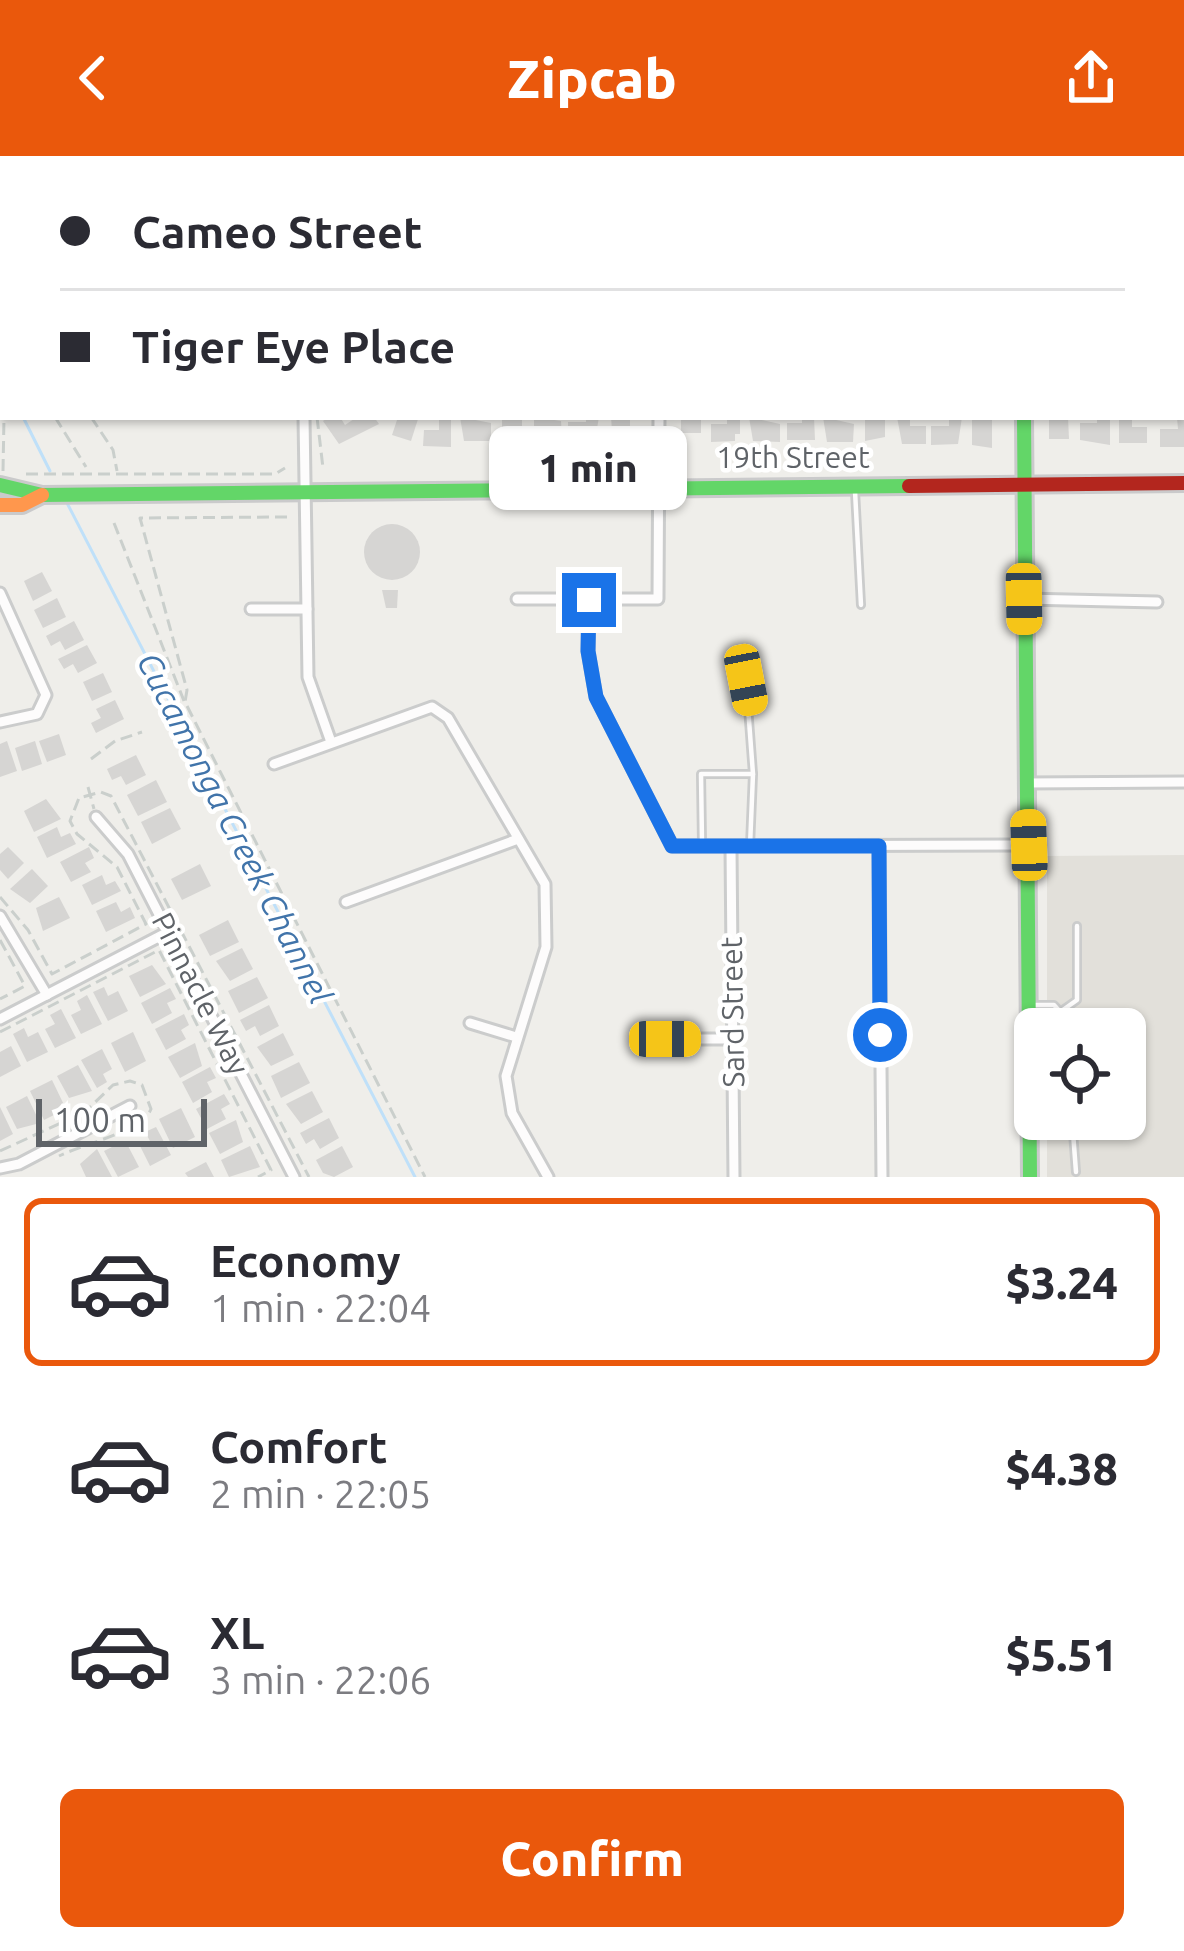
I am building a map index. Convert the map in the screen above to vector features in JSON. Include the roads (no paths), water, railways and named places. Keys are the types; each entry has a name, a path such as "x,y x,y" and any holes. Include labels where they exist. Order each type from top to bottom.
{"main road":[{"path":"1024,420 1029,1008"},
{"path":"1,476 42,495"},
{"name":"19th Street","path":"42,495 1184,482"},
{"path":"0,505 22,505 42,495"},
{"path":"1030,1177 1031,1140"}],"street":[{"path":"304,420 308,677 331,742"},
{"path":"517,599 658,599 659,420"},
{"path":"0,593 43,682 43,706 37,714 0,722"},
{"path":"1024,599 1157,602"},
{"path":"589,600 588,651 596,697 672,846 1029,845"},
{"path":"251,609 308,609"},
{"path":"274,764 432,707 448,718 545,884 546,947 506,1076 512,1113 548,1177"},
{"path":"1027,783 1184,782"},
{"name":"Pinnacle Way","path":"96,817 128,854 294,1177"},
{"path":"346,902 518,839"},
{"path":"879,846 882,1177"},
{"name":"Sard Street","path":"731,848 734,1177"},
{"path":"0,916 47,995"},
{"path":"0,1019 168,932"},
{"path":"470,1023 516,1037"},
{"path":"665,1039 734,1040"},
{"path":"0,1168 19,1164 130,1106"}],"lane":[{"path":"855,485 861,604"},
{"path":"746,680 753,774 750,848"},
{"path":"702,849 701,774 753,774"},
{"path":"1066,1008 1077,1000 1077,926"},
{"path":"1029,1005 1057,1008"},
{"path":"1074,1140 1076,1172"}],"waterway":[{"name":"Cucamonga Creek Channel","path":"24,420 50,471"},
{"name":"Cucamonga Creek Channel","path":"66,501 415,1177"}]}
